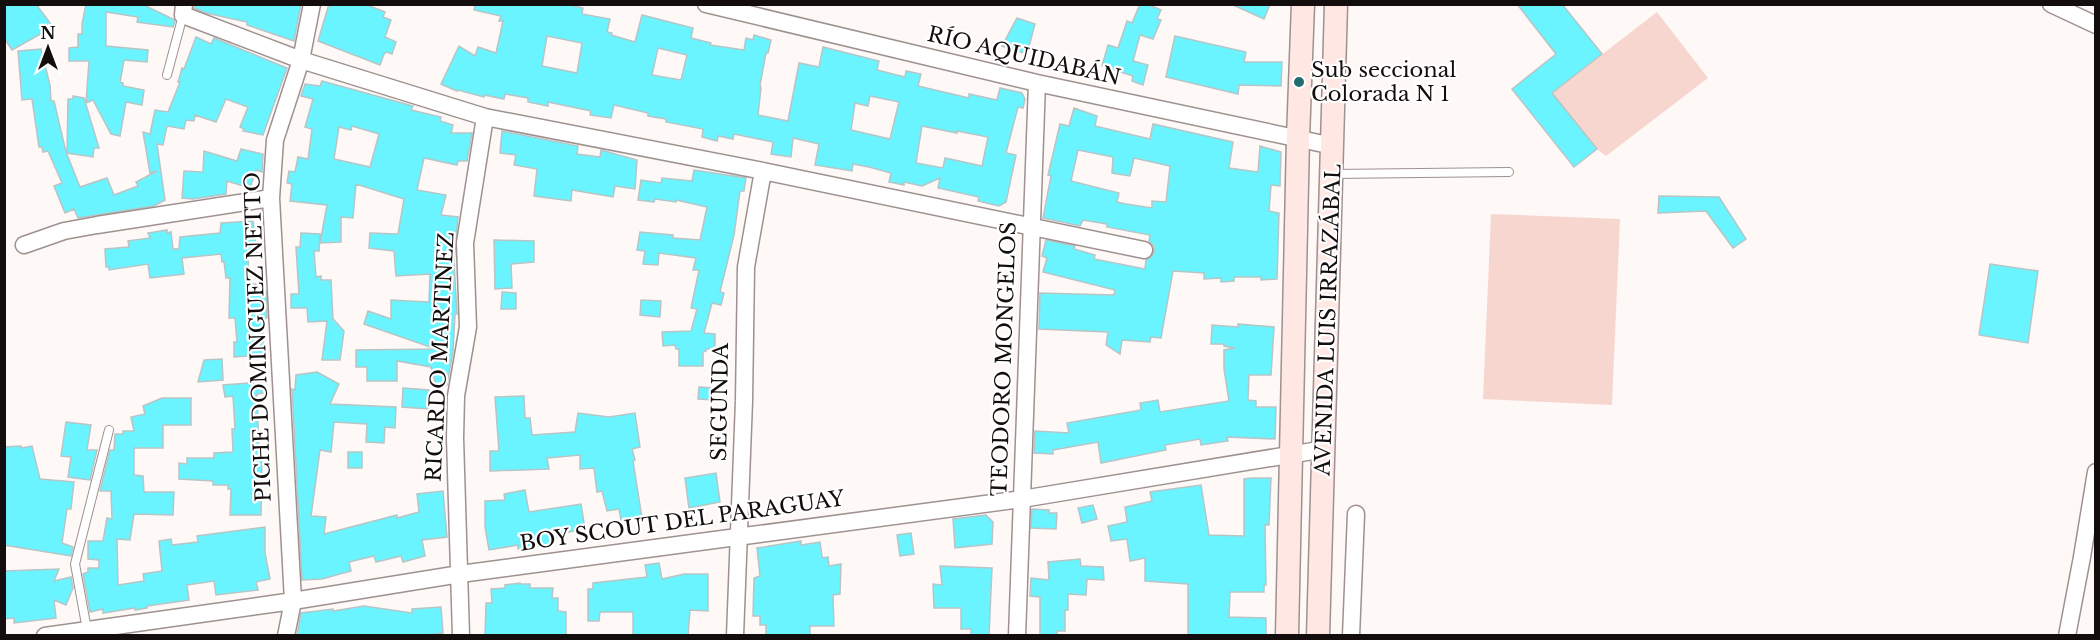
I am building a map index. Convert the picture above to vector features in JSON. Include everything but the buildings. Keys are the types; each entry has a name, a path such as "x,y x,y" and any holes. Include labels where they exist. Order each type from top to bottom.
{"main road":[{"name":"AVENIDA LUIS IRRAZÁBAL","path":"1287,636 1303,4"},
{"name":"AVENIDA LUIS IRRAZÁBAL","path":"1318,636 1336,4"}],"street":[{"name":"PICHE DOMINGUEZ NETTO","path":"286,636 293,601 271,198 275,140 301,60 312,4"},
{"name":"RÍO AQUIDABÁN","path":"706,4 1037,84 1333,146"},
{"path":"2051,4 2096,25"},
{"path":"184,10 301,60 485,117 763,171 1144,250"},
{"name":"TEODORO MONGELOS","path":"1017,636 1037,84"},
{"name":"RICARDO MARTINEZ","path":"461,636 455,449 456,396 468,327 465,243 485,117"},
{"name":"SEGUNDA","path":"735,636 744,402 746,267 763,171"},
{"path":"24,245 64,231 271,198"},
{"name":"BOY SCOUT DEL PARAGUAY","path":"45,636 293,601 460,573 1022,499 1325,449"},
{"path":"2067,636 2096,472"},
{"path":"1351,636 1356,514"}],"lane":[{"path":"168,75 184,10"},
{"path":"1332,174 1509,172"},
{"path":"87,630 75,564 109,430"}],"shaded area":[{"path":"1657,12 1708,78 1606,156 1597,149 1552,93"},
{"path":"1491,214 1620,219 1612,405 1483,399"}],"place":[{"name":"Sub seccional Colorada N 1","path":"1299,82"}]}
